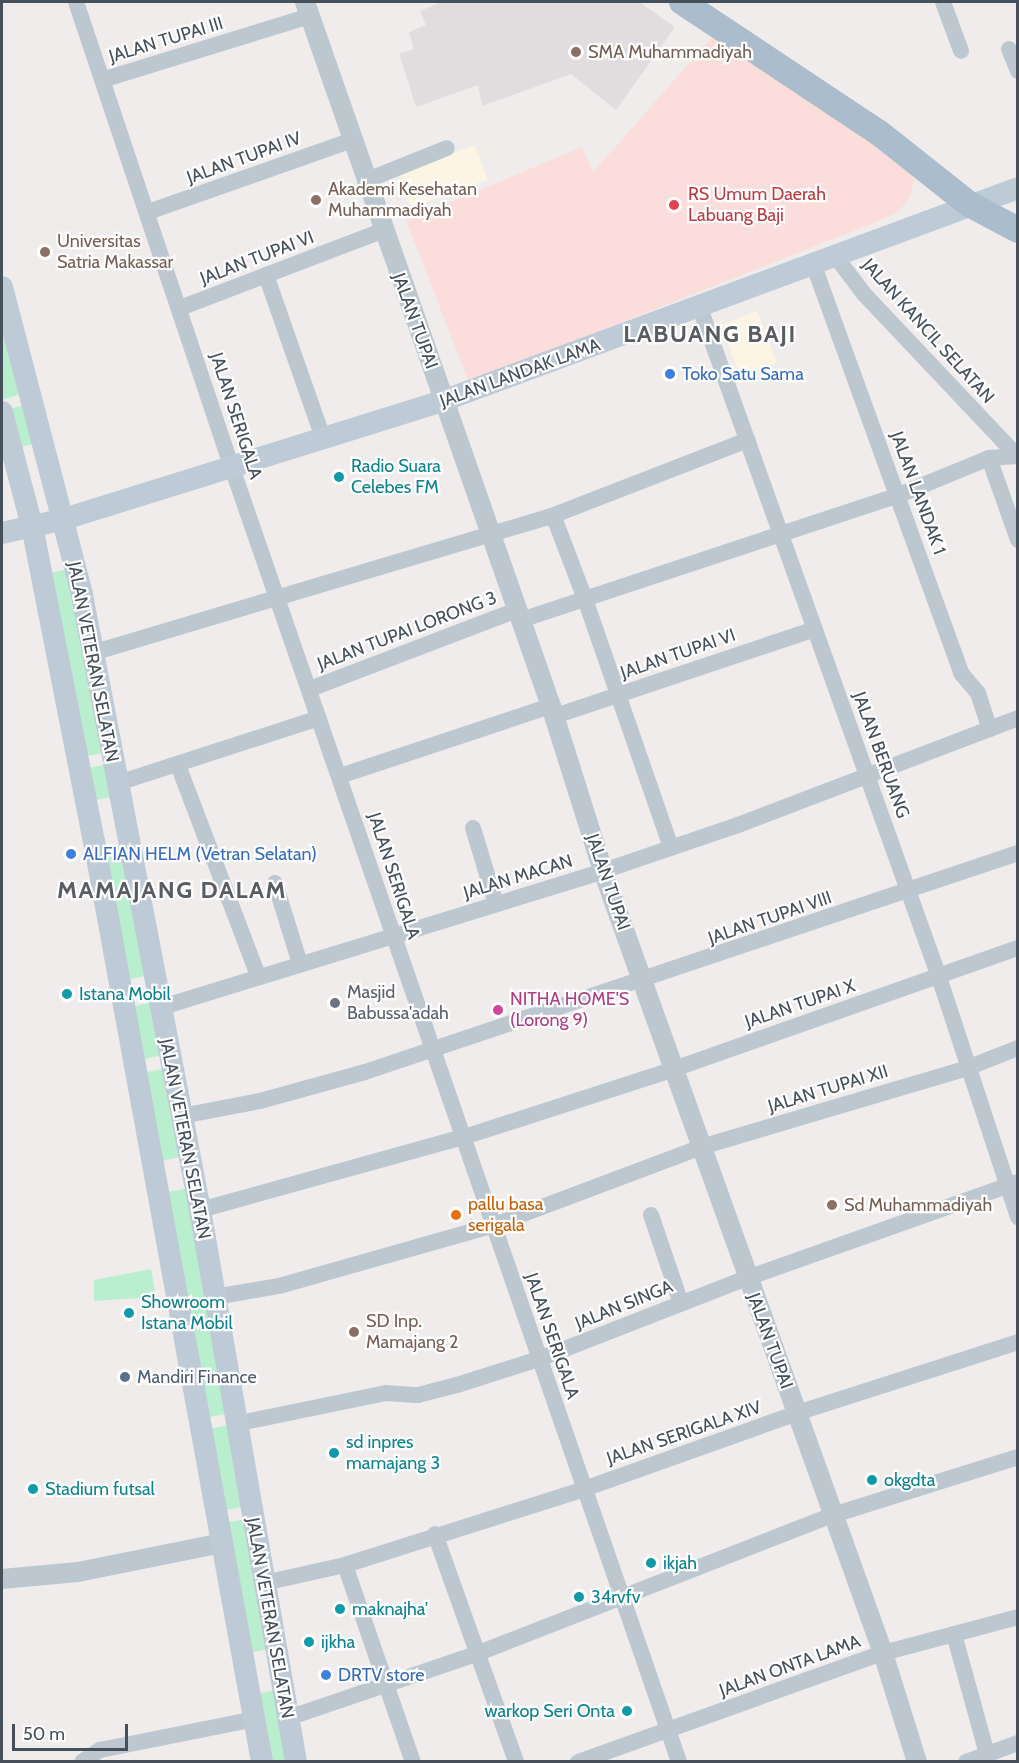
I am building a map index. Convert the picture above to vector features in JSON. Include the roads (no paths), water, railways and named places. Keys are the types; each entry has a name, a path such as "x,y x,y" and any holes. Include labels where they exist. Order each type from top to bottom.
{"main road":[{"path":"682,2 878,132 969,204 1015,236"},
{"name":"JALAN LANDAK LAMA","path":"64,519 445,400 814,266 969,204 1017,188"},
{"name":"JALAN VETERAN SELATAN","path":"2,287 64,519 118,783 159,1008 200,1210 235,1424 296,1761"},
{"name":"JALAN VETERAN SELATAN","path":"2,412 32,526 94,841 262,1761"},
{"path":"2,533 64,519"},
{"path":"94,841 127,838"},
{"path":"156,1179 192,1172"},
{"path":"246,1673 280,1666"}],"street":[{"name":"JALAN SERIGALA","path":"76,2 231,465 679,1761"},
{"path":"943,2 961,51"},
{"name":"JALAN TUPAI III","path":"102,80 308,9"},
{"name":"JALAN TUPAI","path":"308,9 382,231 445,400 553,711 603,871 883,1653 917,1761"},
{"path":"1009,49 1017,70"},
{"name":"JALAN TUPAI IV","path":"148,212 352,140"},
{"path":"365,181 447,148"},
{"name":"JALAN TUPAI VI","path":"180,309 382,231"},
{"name":"JALAN KANCIL SELATAN","path":"836,257 864,294 1017,456"},
{"name":"JALAN LANDAK 1","path":"814,266 899,495 961,673 978,693 990,729"},
{"path":"266,275 323,438"},
{"name":"JALAN BERUANG","path":"700,308 869,776 939,977 967,1068 1012,1184 1017,1217"},
{"path":"92,653 279,600 490,533 549,517 748,440"},
{"name":"JALAN TUPAI LORONG 3","path":"310,689 519,615 585,599 899,495 988,458 1017,456"},
{"path":"988,458 1017,540"},
{"path":"549,517 555,520 585,599 620,694 671,848"},
{"name":"JALAN TUPAI VI","path":"340,776 553,711 620,694 815,629"},
{"path":"118,783 320,718"},
{"name":"JALAN MACAN","path":"159,1008 603,871 869,776 1017,718"},
{"path":"178,765 258,976"},
{"path":"473,828 496,904"},
{"name":"JALAN TUPAI VIII","path":"182,1116 260,1101 643,982 1017,853"},
{"path":"275,883 300,964"},
{"name":"JALAN TUPAI X","path":"200,1210 464,1137 674,1069 1017,948"},
{"name":"JALAN TUPAI XII","path":"215,1297 279,1286 494,1225 701,1147 967,1068 1017,1048"},
{"name":"JALAN SINGA","path":"235,1424 386,1393 435,1392 539,1359 747,1278 1012,1184"},
{"path":"651,1215 681,1303"},
{"name":"JALAN SERIGALA XIV","path":"264,1583 345,1565 435,1534 584,1489 797,1413 1017,1342"},
{"path":"288,1718 476,1654 623,1599 833,1515 1017,1457"},
{"path":"435,1534 516,1761"},
{"path":"2,1579 78,1572 222,1543"},
{"path":"345,1565 413,1761"},
{"name":"JALAN ONTA LAMA","path":"578,1761 883,1653 1017,1617"},
{"path":"954,1634 987,1754"},
{"path":"82,1761 100,1750 255,1719"},
{"path":"966,1761 1017,1743"}],"place":[{"name":"SMA Muhammadiyah","path":"576,52"},
{"name":"Akademi Kesehatan Muhammadiyah","path":"316,200"},
{"name":"RS Umum Daerah Labuang Baji","path":"674,205"},
{"name":"Universitas Satria Makassar","path":"45,252"},
{"name":"Toko Satu Sama","path":"670,374"},
{"name":"Radio Suara Celebes FM","path":"339,477"},
{"name":"ALFIAN HELM (Vetran Selatan)","path":"71,854"},
{"name":"Istana Mobil","path":"67,994"},
{"name":"Masjid Babussa'adah","path":"335,1003"},
{"name":"NITHA HOME'S (Lorong 9)","path":"498,1010"},
{"name":"Sd Muhammadiyah","path":"832,1205"},
{"name":"pallu basa serigala","path":"456,1215"},
{"name":"Showroom Istana Mobil","path":"129,1313"},
{"name":"SD Inp. Mamajang 2","path":"354,1332"},
{"name":"Mandiri Finance","path":"125,1377"},
{"name":"sd inpres mamajang 3","path":"334,1453"},
{"name":"okgdta","path":"872,1480"},
{"name":"Stadium futsal","path":"33,1489"},
{"name":"ikjah","path":"651,1563"},
{"name":"34rvfv","path":"579,1597"},
{"name":"maknajha'","path":"340,1609"},
{"name":"ijkha","path":"309,1642"},
{"name":"DRTV store","path":"326,1675"},
{"name":"warkop Seri Onta","path":"627,1711"}],"district":[{"name":"LABUANG BAJI","path":"710,334"},
{"name":"MAMAJANG DALAM","path":"172,890"}]}
